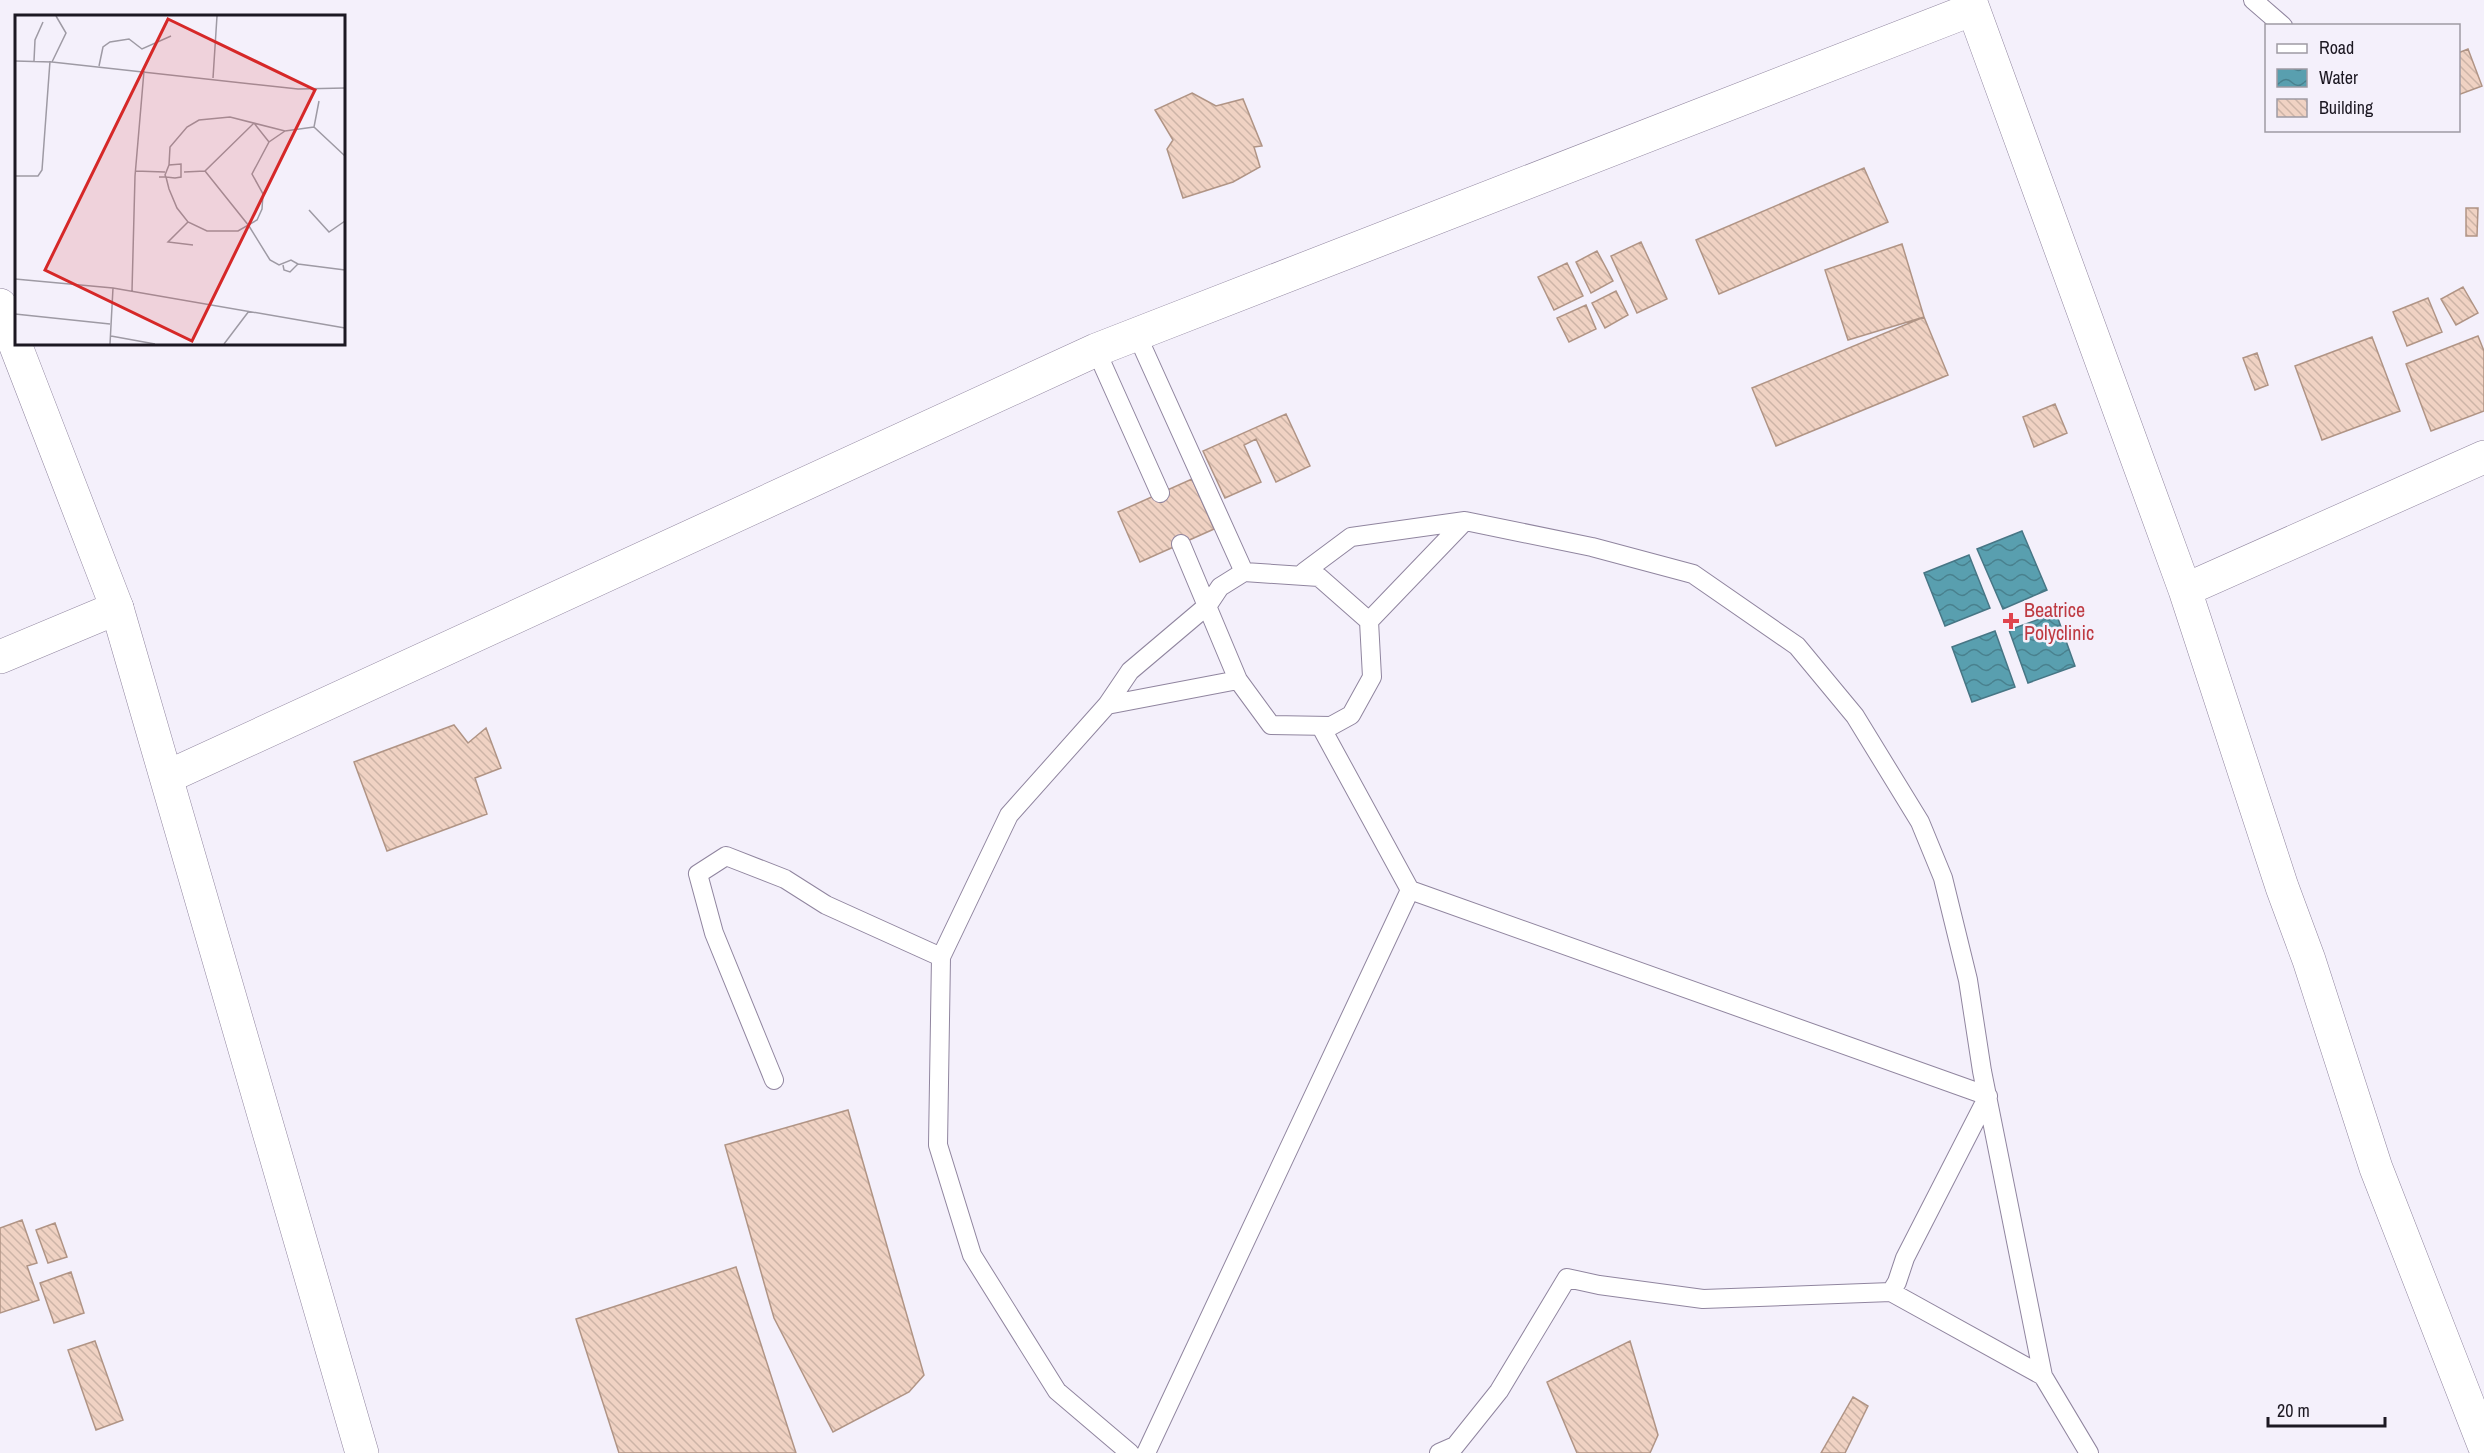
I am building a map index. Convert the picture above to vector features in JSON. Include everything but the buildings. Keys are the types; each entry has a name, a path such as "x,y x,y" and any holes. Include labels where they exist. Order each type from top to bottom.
{"street":[{"path":"167,777 1096,350 1137,336 1972,4 2185,590 2376,1168 2484,1445"},
{"path":"0,305 15,344"},
{"path":"15,345 117,608 362,1453"},
{"path":"2185,590 2484,457"},
{"path":"0,657 117,608"}],"lane":[{"path":"2253,0 2281,24"},
{"path":"1137,336 1244,572"},
{"path":"1096,350 1160,493"},
{"path":"1369,621 1465,521"},
{"path":"1181,544 1238,680 1271,725 1331,726 1351,715 1372,677 1369,621 1319,577 1304,573 1351,537 1465,521 1592,548 1693,574 1797,646 1856,716 1924,832 1944,878 1960,943 2043,1376 2089,1453"},
{"path":"1130,1453 1057,1391 972,1255 938,1145 941,957 1009,815 1107,705 1130,671 1208,605 1220,587 1244,572 1319,577"},
{"path":"1107,705 1238,680"},
{"path":"1321,727 1410,890 1988,1096"},
{"path":"774,1080 714,933 698,874 726,856 785,879 826,905 941,957"},
{"path":"1146,1453 1410,890"},
{"path":"1891,1292 1905,1258 1988,1096"},
{"path":"1439,1453 1455,1446 1498,1391 1568,1278 1599,1285 1703,1299 1891,1292 2043,1376"}],"water":[{"path":"2022,531 2047,590 2003,609 1977,549"},
{"path":"1969,555 1990,608 1945,626 1924,573"},
{"path":"2056,613 2075,666 2028,683 2009,630"},
{"path":"1995,631 2015,687 1972,702 1952,647"}],"place":[{"name":"Beatrice Polyclinic","path":"2011,621"}]}
